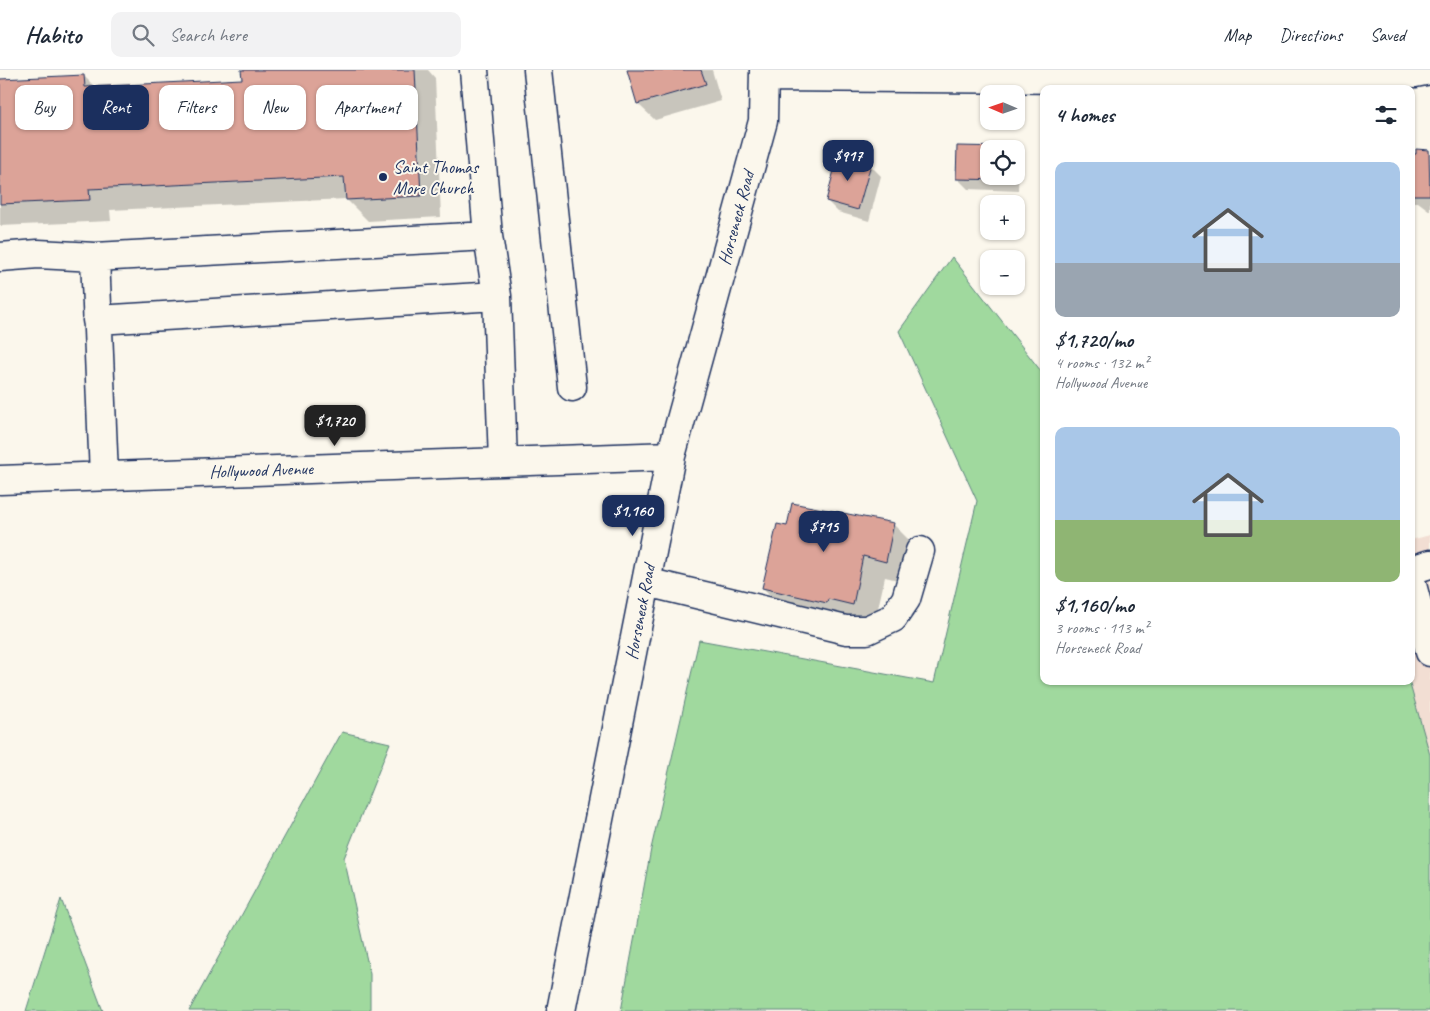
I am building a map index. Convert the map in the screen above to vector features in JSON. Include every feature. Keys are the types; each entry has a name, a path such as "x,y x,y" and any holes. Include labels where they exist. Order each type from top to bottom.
{"street":[{"path":"474,70 488,236 496,296 503,462"},
{"path":"538,70 572,387"},
{"path":"764,73 1331,77 1415,73 1430,70"},
{"name":"Horseneck Road","path":"561,1011 671,456 763,120 764,73"},
{"path":"0,257 38,254 95,257 488,236"},
{"path":"95,257 104,476"},
{"path":"97,320 496,296"},
{"name":"Hollywood Avenue","path":"0,480 671,456"},
{"path":"646,582 846,630 868,630 893,618 906,599 920,551"},
{"path":"1415,569 1430,564"},
{"path":"1415,596 1430,652"}],"shaded area":[{"path":"1430,535 1430,755 1410,685 1415,685 1415,539"}],"green space":[{"path":"952,257 1040,370 1040,685 1410,685 1430,755 1430,1011 621,1011 651,849 699,640 934,683 977,501 899,331"},
{"path":"342,732 390,743 344,858 370,974 370,1011 189,1011"},
{"path":"61,899 103,1011 26,1011"}],"building":[{"path":"241,70 415,70 416,85 316,85 316,130 418,130 421,196 346,200 344,177 89,189 90,200 0,204 0,79 84,75 83,130 149,130 149,85 124,85 242,79"},
{"path":"627,70 701,70 706,84 637,104"},
{"path":"957,146 980,146 980,179 956,179"},
{"path":"1416,149 1429,150 1430,195 1415,195"},
{"path":"838,155 871,164 858,210 826,201"},
{"path":"792,503 894,523 886,562 863,556 853,605 828,599 827,603 762,588 777,524 787,526"}],"place":[{"name":"Saint Thomas More Church","path":"383,177"}]}
